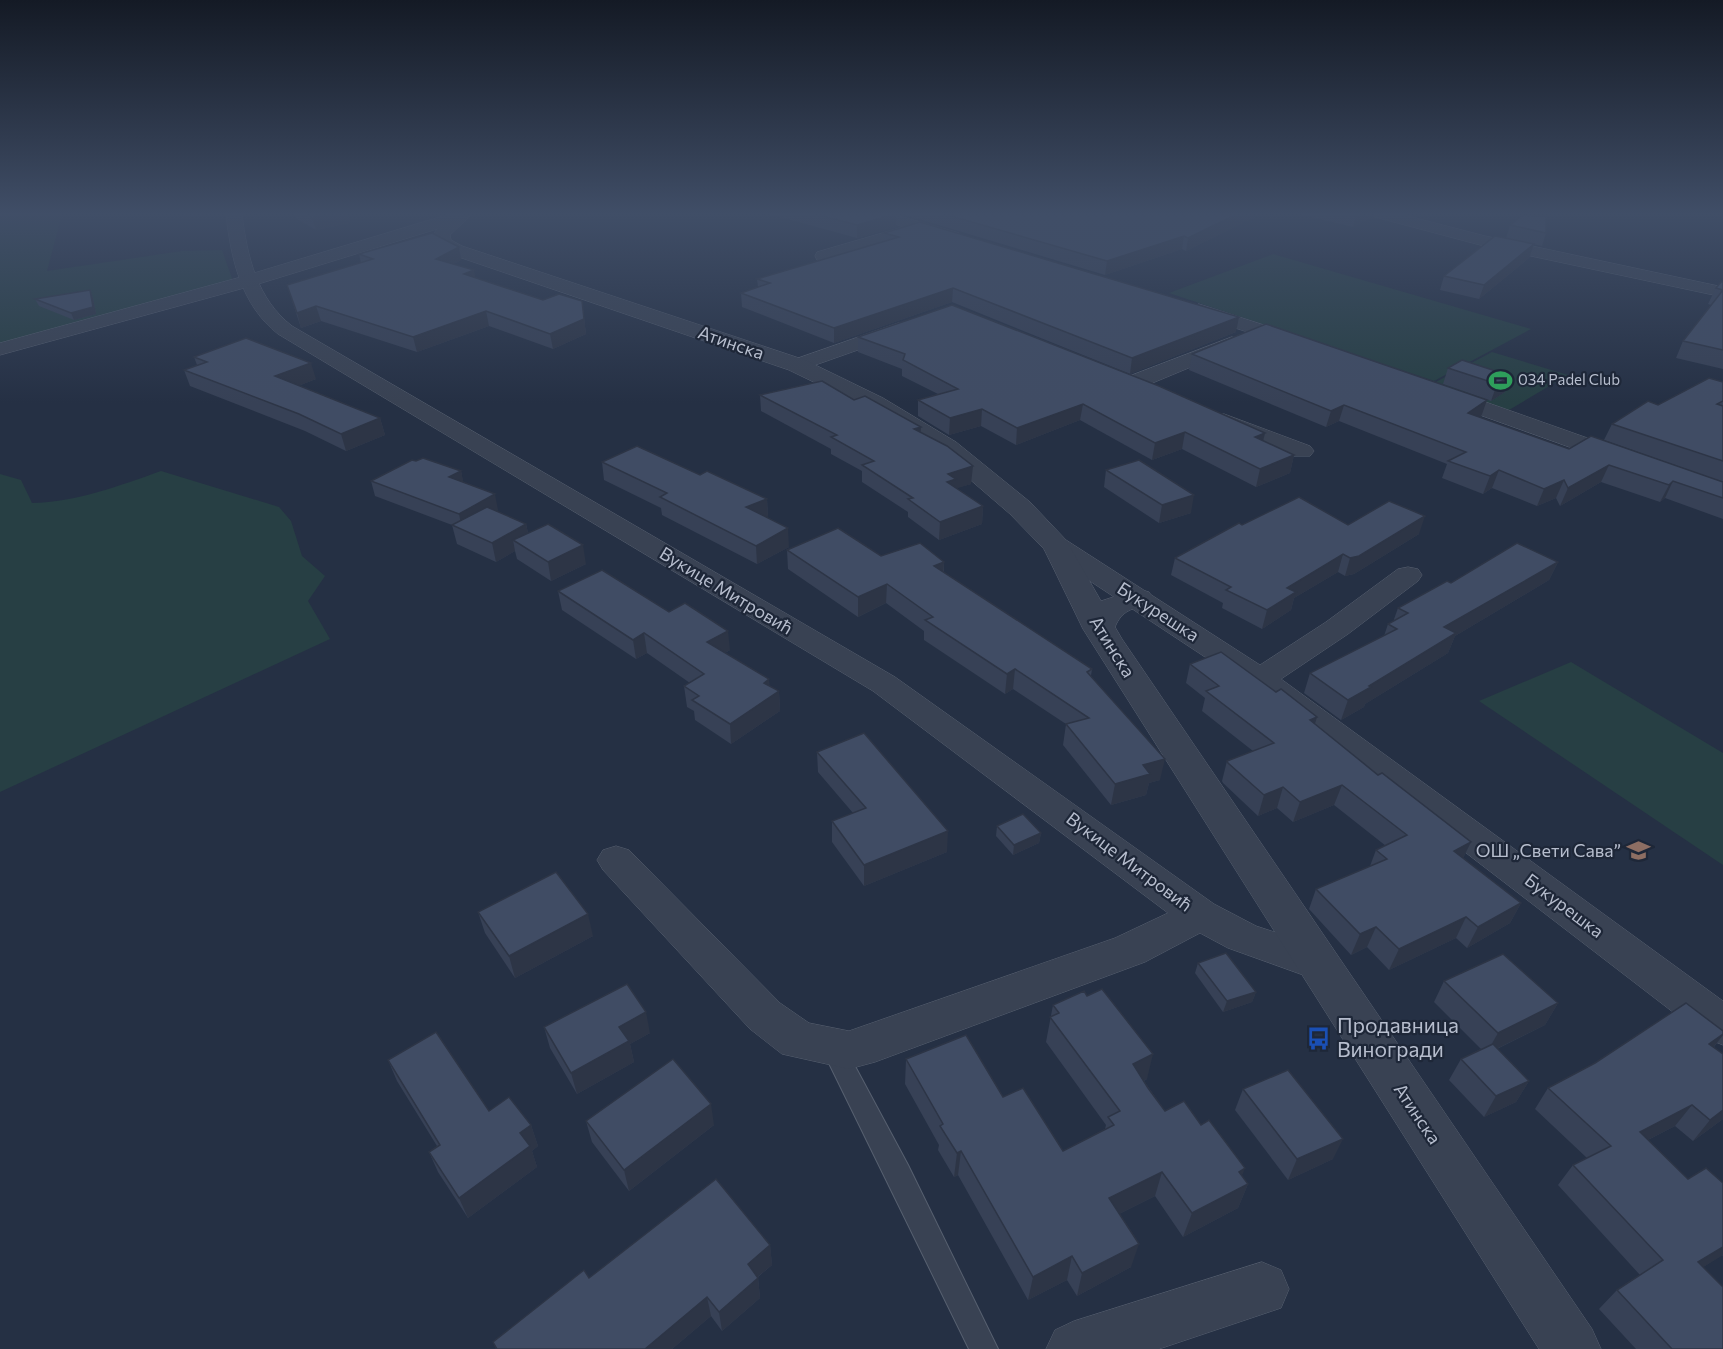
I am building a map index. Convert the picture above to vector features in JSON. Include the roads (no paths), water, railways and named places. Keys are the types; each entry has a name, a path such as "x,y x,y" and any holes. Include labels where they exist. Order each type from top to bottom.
{"street":[{"name":"Вукице Митровић","path":"246,277 270,319 354,373 884,684 1079,824 1200,915 1242,936 1317,963"},
{"path":"0,349 264,277"},
{"name":"Атинска","path":"536,277 797,365 875,403 947,447 1020,508 1056,546 1099,629 1572,1349"},
{"path":"1653,277 1723,292"},
{"path":"1175,303 1319,350"},
{"path":"797,365 918,322"},
{"path":"1130,384 1263,330"},
{"path":"1109,376 1162,397"},
{"path":"1420,386 1632,461"},
{"path":"1205,414 1302,451"},
{"name":"Букурешка","path":"1056,546 1260,679 1723,1026"},
{"path":"1260,679 1337,628 1408,575"},
{"path":"1099,629 1105,612 1114,603 1138,598"},
{"name":"Вукице Митровић","path":"616,860 765,1016 798,1040 849,1050 875,1043 1130,950 1200,915"},
{"path":"1074,1349 1262,1289"}],"lane":[{"path":"833,1048 899,1174 984,1349"}],"place":[{"name":"034 Padel Club","path":"1500,380"},
{"name":"ОШ „Свети Сава”","path":"1639,851"},
{"name":"Продавница Виногради","path":"1319,1038"}]}
